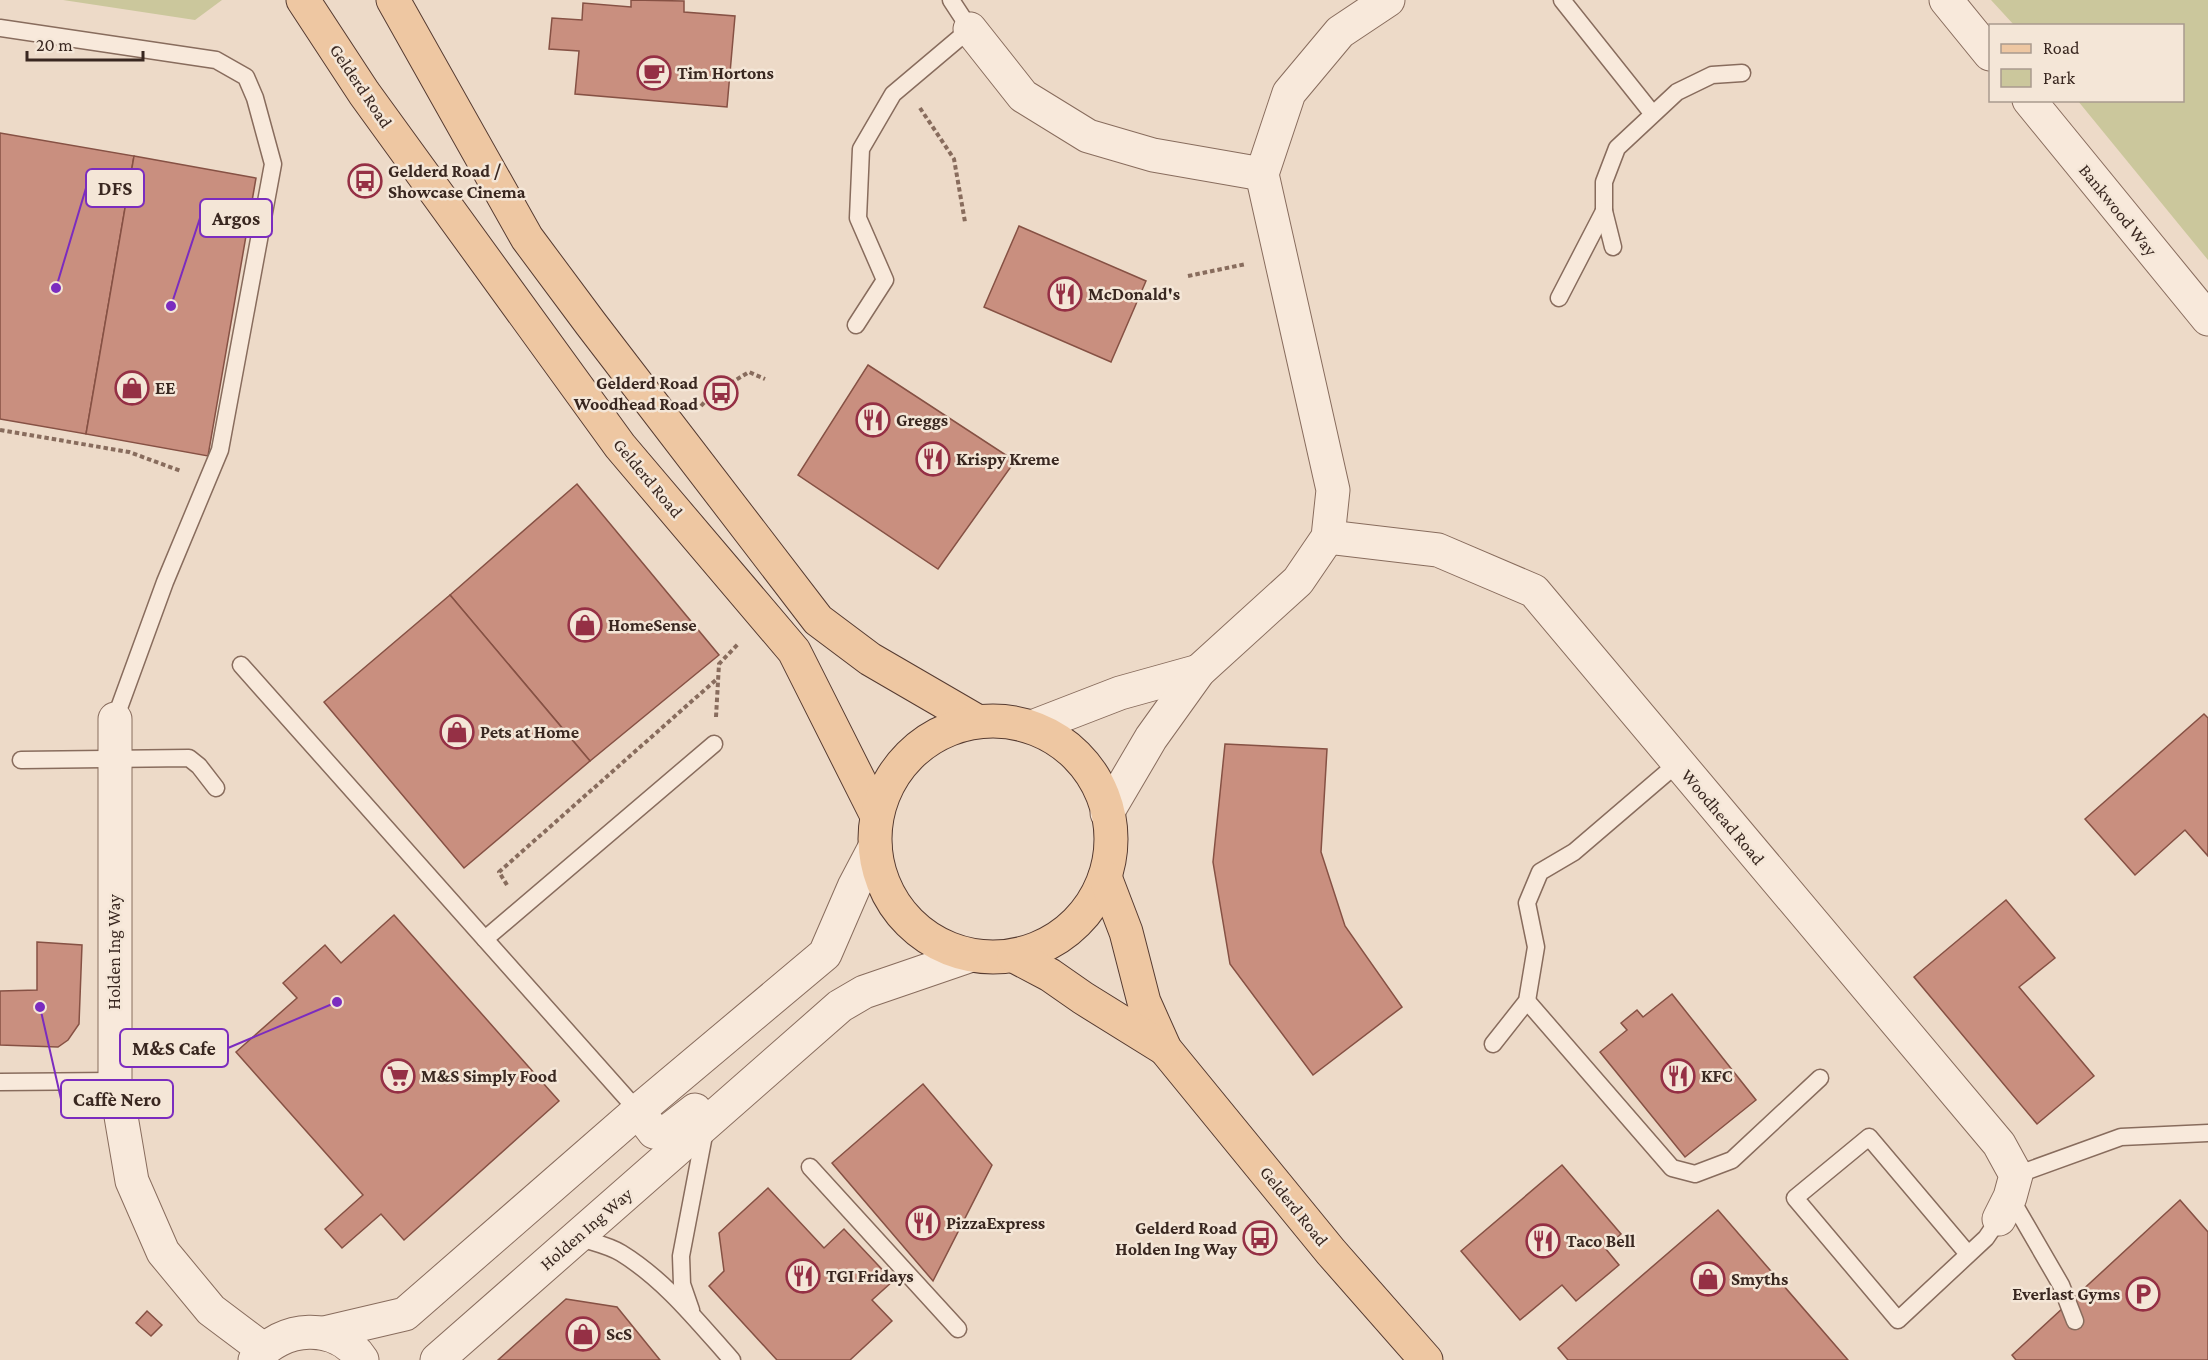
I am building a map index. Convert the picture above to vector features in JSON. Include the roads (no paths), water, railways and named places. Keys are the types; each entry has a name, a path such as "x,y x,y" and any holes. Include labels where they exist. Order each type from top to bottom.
{"main road":[{"name":"Gelderd Road","path":"303,0 364,93 620,446 794,651 876,814"},
{"name":"Gelderd Road","path":"393,0 527,237 818,620 870,659 975,720 1021,723 1053,736 1077,754 1093,774 1105,799 1112,834 1105,877 1095,900 1070,929 1045,946 1014,956 969,956 934,943 904,920 884,887 875,847 876,814 897,767 919,744 975,720"},
{"name":"Gelderd Road","path":"1105,877 1126,932 1144,1002 1165,1049 1331,1252 1426,1360"},
{"name":"Gelderd Road","path":"1014,956 1050,975 1165,1049"}],"street":[{"path":"1107,813 1151,738 1199,671 1298,581 1328,537 1332,490 1262,174 1289,93 1340,32 1388,0"},
{"path":"1946,0 1989,53"},
{"path":"970,29 1023,96 1088,136 1152,154 1262,174"},
{"name":"Bankwood Way","path":"2031,102 2208,319"},
{"name":"Woodhead Road","path":"1328,537 1438,550 1534,591 1999,1144 2008,1197"},
{"path":"1032,727 1120,693 1199,671"},
{"name":"Holden Ing Way","path":"115,719 115,1081 132,1181 163,1252 211,1310 259,1355 281,1337 302,1331 324,1333 405,1314 638,1111 825,954 854,887 875,847"},
{"name":"Holden Ing Way","path":"437,1360 840,1006 864,992 969,956"},
{"path":"638,1111 654,1132 664,1134 704,1103 734,1099"},
{"path":"324,1333 344,1342 362,1360"}],"lane":[{"path":"856,325 885,280 858,219 861,149 893,94 970,29 951,0"},
{"path":"1562,0 1652,113"},
{"path":"0,28 216,60 246,77 255,98 273,164 220,450 165,582 115,719"},
{"path":"1613,247 1604,211 1604,183 1617,148 1677,92 1712,75 1742,74"},
{"path":"1559,298 1604,211"},
{"path":"241,665 638,1111"},
{"path":"485,939 714,744"},
{"path":"21,760 189,759 199,766 216,788"},
{"path":"1493,1044 1527,1001 1536,947 1527,903 1540,872 1574,852 1678,763"},
{"path":"1527,1001 1672,1168 1695,1174 1732,1160 1820,1078"},
{"path":"0,1082 115,1081"},
{"path":"688,1311 682,1284 681,1256 707,1123"},
{"path":"1968,1254 1869,1137 1795,1198 1898,1320 1986,1238 2008,1197 2121,1137 2208,1133"},
{"path":"810,1167 958,1329"},
{"path":"2008,1197 2061,1285 2074,1321"},
{"path":"578,1237 619,1252 636,1263 688,1311 732,1360"}],"place":[{"name":"Tim Hortons","path":"654,73"},
{"name":"Gelderd Road / Showcase Cinema","path":"365,181"},
{"name":"DFS","path":"56,288"},
{"name":"McDonald's","path":"1065,294"},
{"name":"Argos","path":"171,306"},
{"name":"EE","path":"132,388"},
{"name":"Gelderd Road Woodhead Road","path":"721,393"},
{"name":"Greggs","path":"873,420"},
{"name":"Krispy Kreme","path":"933,459"},
{"name":"HomeSense","path":"585,625"},
{"name":"Pets at Home","path":"457,732"},
{"name":"M&S Cafe","path":"337,1002"},
{"name":"Caffè Nero","path":"40,1007"},
{"name":"M&S Simply Food","path":"398,1076"},
{"name":"KFC","path":"1678,1076"},
{"name":"PizzaExpress","path":"923,1223"},
{"name":"Gelderd Road Holden Ing Way","path":"1260,1238"},
{"name":"Taco Bell","path":"1543,1241"},
{"name":"TGI Fridays","path":"803,1276"},
{"name":"Smyths","path":"1708,1279"},
{"name":"Everlast Gyms","path":"2143,1294"},
{"name":"ScS","path":"583,1334"}]}
